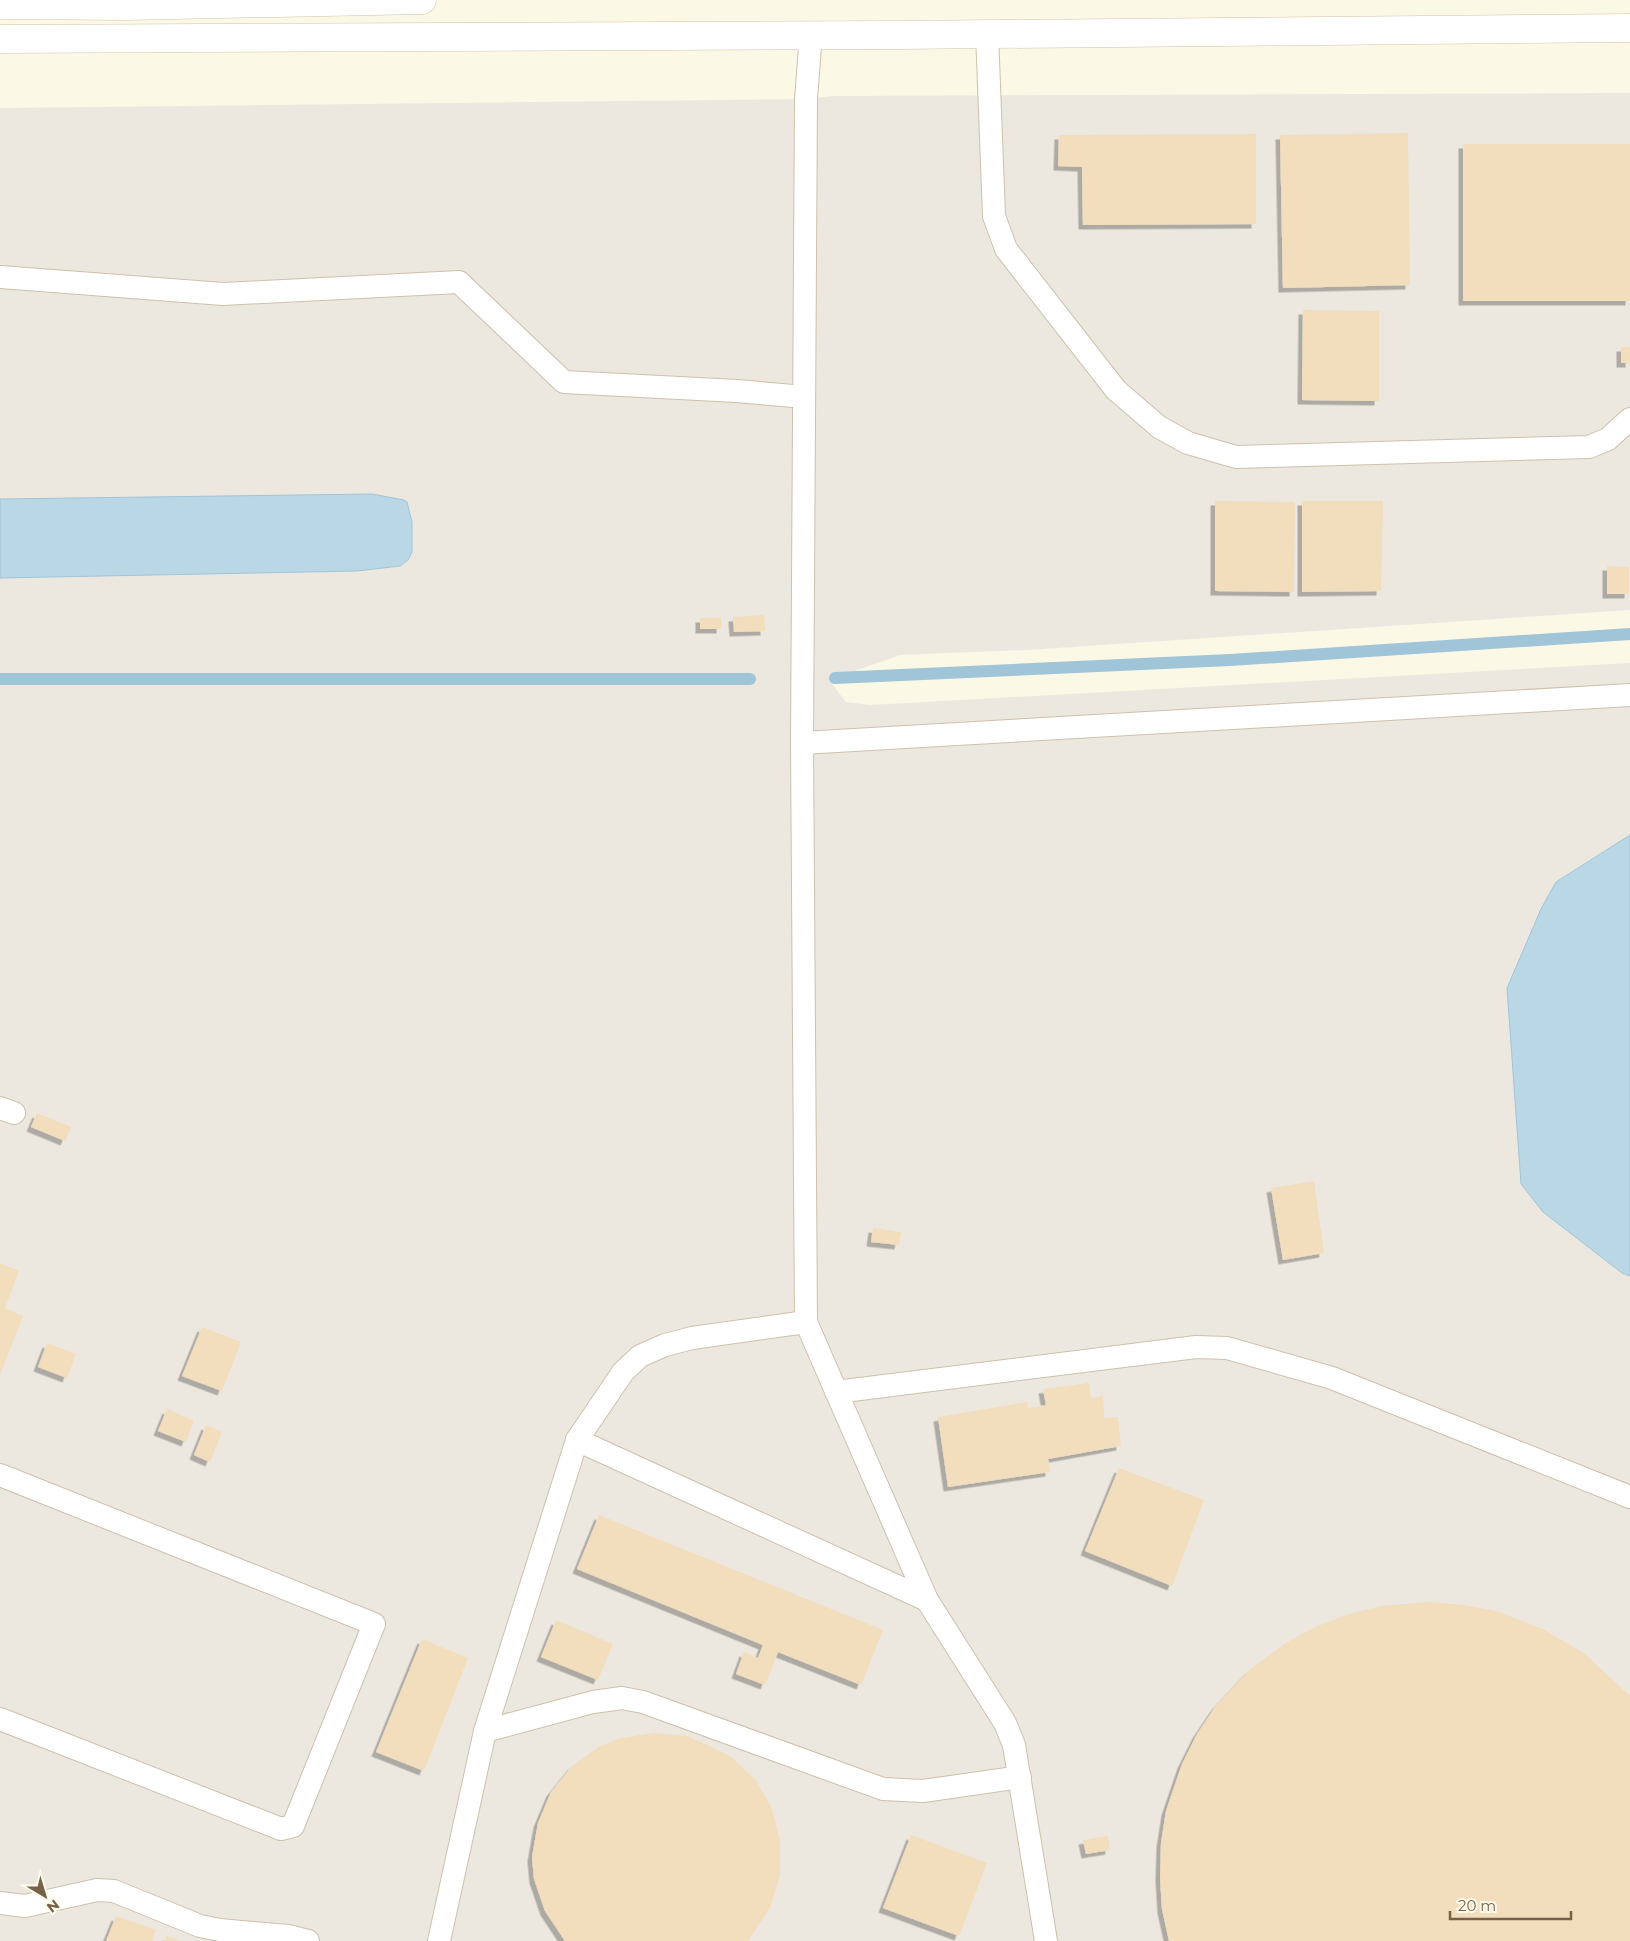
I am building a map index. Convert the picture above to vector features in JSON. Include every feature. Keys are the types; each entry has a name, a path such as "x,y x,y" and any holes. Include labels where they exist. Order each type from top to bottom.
{"main road":[{"path":"0,4 126,6 422,0"},
{"path":"0,39 1630,28"}],"lane":[{"path":"988,33 994,216 1006,250 1116,390 1159,427 1188,443 1236,457 1589,447 1608,439 1630,419"},
{"path":"811,34 806,99 802,744 806,1322 927,1600 1005,1723 1014,1744 1046,1941"},
{"path":"0,277 222,294 458,282 564,382 737,391 804,397"},
{"path":"802,744 1630,694"},
{"path":"439,1941 485,1731 577,1440 623,1372 640,1356 665,1345 692,1338 806,1322"},
{"path":"836,1392 1196,1347 1228,1348 1332,1378 1630,1497"},
{"path":"577,1440 927,1600"},
{"path":"0,1475 374,1624 293,1826 282,1829 0,1719"},
{"path":"485,1731 593,1702 622,1698 644,1702 883,1789 923,1791 1020,1777"},
{"path":"0,1903 25,1906 97,1890 114,1890 200,1926 220,1930 288,1936 308,1941"}],"shaded area":[{"path":"1630,93 1630,610 1027,650 900,655 829,680 846,702 870,705 1630,663 1630,1941 0,1941 0,108 806,99 832,96"}],"water":[{"path":"372,494 407,502 412,522 412,552 408,560 400,566 357,571 0,578 0,499"},
{"path":"1630,835 1630,1276 1622,1273 1543,1212 1521,1184 1507,988 1541,909 1556,882"}],"building":[{"path":"1408,133 1410,285 1283,288 1280,135"},
{"path":"1256,134 1256,224 1083,225 1082,167 1058,166 1059,135"},
{"path":"1463,144 1630,144 1630,301 1463,301"},
{"path":"1303,310 1379,311 1379,401 1302,400"},
{"path":"1621,347 1630,347 1630,363 1621,363"},
{"path":"1215,501 1295,502 1294,592 1215,591"},
{"path":"1302,501 1383,501 1381,591 1302,592"},
{"path":"1607,566 1629,567 1629,594 1607,594"},
{"path":"764,615 765,631 734,632 733,617"},
{"path":"700,618 721,618 721,629 700,629"},
{"path":"37,1113 71,1127 65,1141 31,1127"},
{"path":"1314,1181 1324,1253 1283,1260 1271,1188"},
{"path":"873,1228 901,1232 899,1245 871,1242"},
{"path":"0,1263 19,1271 5,1308 23,1316 0,1375"},
{"path":"202,1327 241,1342 222,1391 182,1376"},
{"path":"47,1343 76,1354 67,1378 38,1367"},
{"path":"1089,1383 1091,1398 1103,1396 1104,1418 1118,1417 1121,1446 1048,1459 1050,1472 948,1487 938,1417 1027,1402 1028,1408 1046,1405 1043,1389"},
{"path":"167,1409 194,1421 186,1442 158,1431"},
{"path":"206,1425 222,1432 210,1462 194,1455"},
{"path":"1119,1468 1204,1500 1172,1586 1085,1551"},
{"path":"599,1515 883,1630 861,1685 778,1652 765,1685 736,1674 744,1652 758,1658 763,1645 577,1569"},
{"path":"1431,1602 1464,1605 1496,1611 1543,1629 1585,1654 1630,1696 1630,1941 1169,1941 1162,1909 1160,1877 1161,1843 1166,1811 1182,1764 1197,1734 1215,1707 1249,1670 1289,1641 1318,1626 1349,1614 1381,1606"},
{"path":"556,1620 613,1644 598,1680 541,1657"},
{"path":"422,1639 468,1658 424,1771 376,1752"},
{"path":"654,1733 688,1736 730,1756 755,1779 772,1809 780,1841 780,1875 770,1908 748,1941 565,1941 545,1911 534,1879 532,1857 538,1823 551,1792 572,1766 600,1746 621,1738"},
{"path":"911,1835 987,1863 959,1936 883,1908"},
{"path":"1108,1836 1110,1850 1086,1854 1083,1840"},
{"path":"116,1916 156,1930 152,1941 106,1941"},
{"path":"167,1936 181,1941 165,1941"}],"waterway":[{"path":"835,678 1230,660 1630,634"},
{"path":"0,679 750,679"}]}
